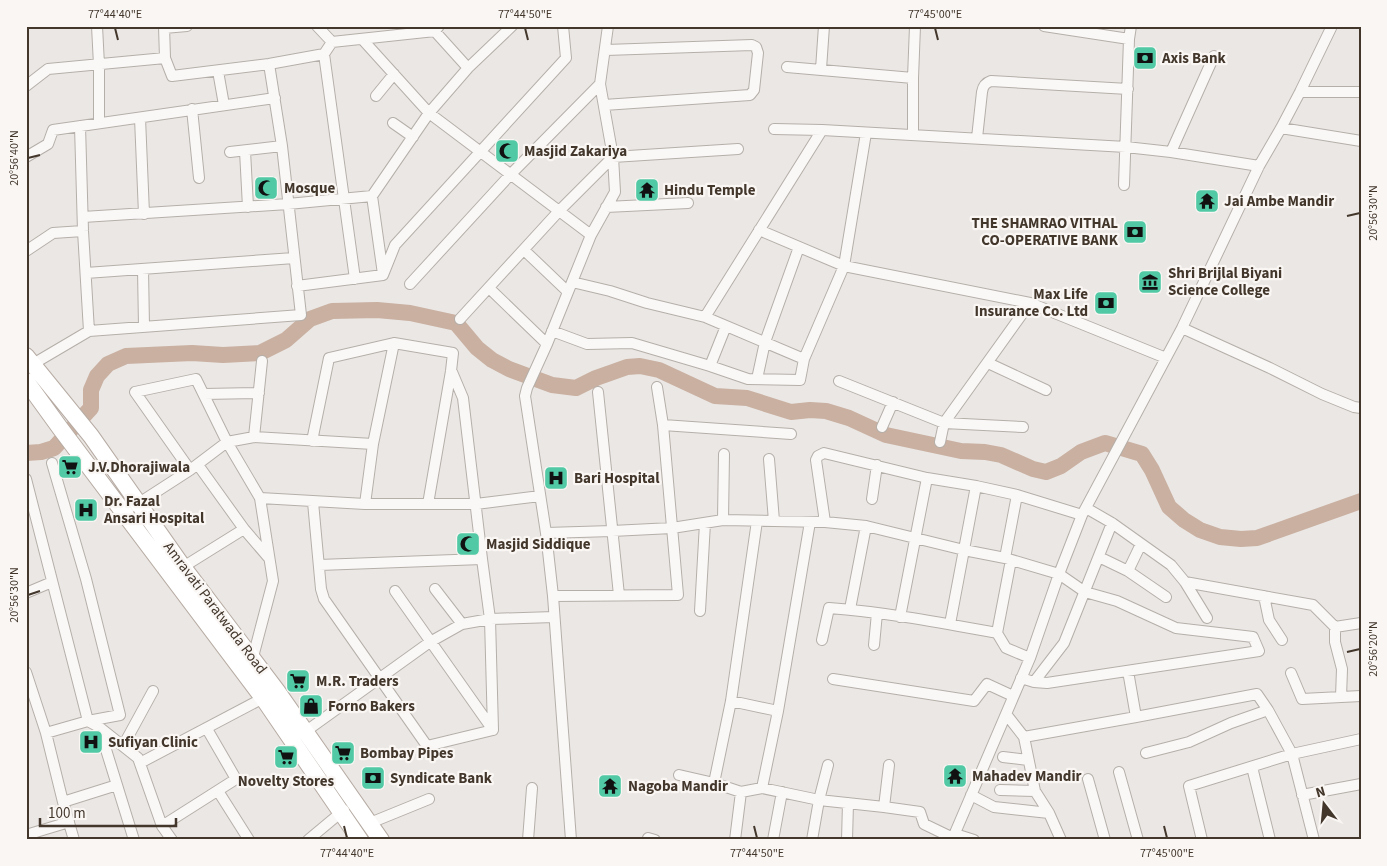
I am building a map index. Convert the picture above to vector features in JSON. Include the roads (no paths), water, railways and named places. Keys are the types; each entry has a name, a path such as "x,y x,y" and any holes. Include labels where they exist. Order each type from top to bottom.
{"main road":[{"name":"Amravati Paratwada Road","path":"29,360 91,436 209,603 253,657 270,694"},
{"name":"Amravati Paratwada Road","path":"26,381 123,511 270,694 298,736 360,840"},
{"name":"Amravati Paratwada Road","path":"298,736 354,801 381,840"}],"street":[{"path":"97,26 99,123"},
{"path":"187,26 164,27 165,58 172,76 269,64 324,54"},
{"path":"317,26 332,42"},
{"path":"383,275 372,196 429,113 468,68 512,26"},
{"path":"383,275 395,245 566,58 562,26"},
{"path":"571,840 553,596 526,396 527,388 591,235 615,192 613,157 600,84 608,26"},
{"path":"821,69 824,26"},
{"path":"913,135 915,26"},
{"path":"1044,26 1130,39"},
{"path":"1124,186 1131,26"},
{"path":"953,837 1030,658 1059,574 1084,511 1182,328 1259,166 1300,92 1332,26"},
{"path":"332,42 435,28 468,68"},
{"path":"362,39 429,113 591,235"},
{"path":"332,42 324,54 355,279"},
{"path":"604,105 750,95 754,90 758,53 756,46 606,50"},
{"path":"1171,152 1214,56"},
{"path":"26,86 48,69 165,58"},
{"path":"29,360 89,331 301,315 282,146 269,64"},
{"path":"788,67 913,78"},
{"path":"218,71 224,105"},
{"path":"376,96 394,74"},
{"path":"977,138 982,92 983,87 987,83 1128,89"},
{"path":"410,284 510,174 600,84"},
{"path":"1300,92 1361,92"},
{"path":"26,157 48,144 53,130 275,98"},
{"path":"192,109 199,178"},
{"path":"140,118 144,214"},
{"path":"393,123 413,137"},
{"path":"80,126 83,231 89,331"},
{"path":"1281,128 1361,141"},
{"path":"774,129 1126,147 1259,166"},
{"path":"705,317 822,130"},
{"path":"552,331 591,344 632,343 748,379 800,380 804,359 844,266 866,133"},
{"path":"230,152 282,146"},
{"path":"460,319 559,211 613,157 738,149"},
{"path":"245,151 248,207"},
{"path":"83,217 248,207 372,196"},
{"path":"606,207 688,203"},
{"path":"759,230 844,266 1030,303 1166,358"},
{"path":"26,251 53,233 83,231"},
{"path":"757,379 765,342 800,247"},
{"path":"524,250 568,292"},
{"path":"86,273 294,258"},
{"path":"143,269 144,327"},
{"path":"297,286 383,275"},
{"path":"572,282 705,317 804,359"},
{"path":"489,288 547,344"},
{"path":"940,442 944,422 1030,303"},
{"path":"710,366 726,326"},
{"path":"1182,328 1322,394 1361,408"},
{"path":"365,504 373,444 394,343"},
{"path":"312,441 329,358 394,343 453,353 428,504"},
{"path":"254,437 262,361"},
{"path":"988,363 1046,390"},
{"path":"451,371 463,398 490,619 493,730"},
{"path":"253,657 273,581 260,498 227,442 196,379 135,392 244,529 269,557"},
{"path":"839,381 944,422 1023,427"},
{"path":"553,596 678,595 664,424 657,387"},
{"path":"598,392 619,595"},
{"path":"204,394 259,393"},
{"path":"882,427 893,402"},
{"path":"664,424 791,434"},
{"path":"123,511 139,503 194,467 227,442 254,437 373,444"},
{"path":"825,522 816,464 818,456 824,452 927,478 976,486 1084,511 1112,523 1171,566 1185,582 1207,618"},
{"path":"724,454 724,520"},
{"path":"769,459 774,521"},
{"path":"46,733 88,721 120,715 86,579 52,463"},
{"path":"872,499 877,465"},
{"path":"900,617 927,478"},
{"path":"26,480 88,721 99,727 138,758 162,826 172,840"},
{"path":"950,624 976,486"},
{"path":"1017,495 997,633 1006,648 1030,658"},
{"path":"260,498 365,504 476,504 540,496"},
{"path":"313,502 321,593 427,746 493,730"},
{"path":"546,533 672,528 724,520 825,522 866,526 1008,559 1059,574 1085,592 1117,601 1176,628 1253,637 1259,651 1046,683 1021,678"},
{"path":"714,783 731,701 757,521"},
{"path":"762,788 778,711 810,522"},
{"path":"700,611 705,523"},
{"path":"1034,682 1064,644 1112,523"},
{"path":"850,610 866,526"},
{"path":"183,567 244,529"},
{"path":"1128,571 1142,544"},
{"path":"1099,557 1128,571 1166,598"},
{"path":"319,565 482,559"},
{"path":"26,593 52,582"},
{"path":"1185,582 1313,605 1335,627 1335,642 1342,669 1341,697"},
{"path":"435,589 462,624"},
{"path":"395,592 493,730"},
{"path":"1264,596 1269,620 1282,640"},
{"path":"822,640 829,608 877,613 997,633"},
{"path":"874,645 877,613"},
{"path":"298,736 430,642 462,624 490,619 554,617"},
{"path":"1335,627 1361,623"},
{"path":"1128,670 1136,717"},
{"path":"26,672 46,733 74,840"},
{"path":"1291,673 1302,700 1361,696"},
{"path":"833,679 974,701 987,684 1013,696"},
{"path":"123,746 153,691"},
{"path":"140,764 270,694"},
{"path":"1024,737 1257,694 1292,754 1314,840"},
{"path":"731,701 778,711"},
{"path":"1146,753 1189,742 1231,722 1268,710"},
{"path":"1006,714 1024,737 1035,791 1049,813 1061,840"},
{"path":"99,727 134,840"},
{"path":"162,826 236,779 207,729"},
{"path":"1202,840 1188,786 1292,754 1361,739"},
{"path":"1003,757 1028,760"},
{"path":"812,840 828,765"},
{"path":"884,807 889,765"},
{"path":"1252,767 1270,840"},
{"path":"1119,772 1138,840"},
{"path":"679,775 714,783 741,792 762,788 819,800 920,812 924,824 953,837 974,840"},
{"path":"1088,779 1105,840"},
{"path":"1302,795 1361,784"},
{"path":"63,802 117,785"},
{"path":"528,840 532,788"},
{"path":"1000,790 1035,791"},
{"path":"218,791 249,840"},
{"path":"735,840 741,792"},
{"path":"773,840 782,792"},
{"path":"971,795 994,807 1049,813"},
{"path":"370,823 429,799"},
{"path":"308,840 354,801"},
{"path":"847,840 848,803"},
{"path":"26,834 69,822"}],"waterway":[{"path":"26,453 41,452 54,448 91,408 91,390 97,376 108,364 126,356 192,353 223,355 260,353 286,340 310,319 332,311 377,310 410,313 456,323 477,348 492,360 509,369 552,385 576,388 596,378 627,367 640,366 659,370 715,396 747,398 791,412 826,411 849,418 886,435 961,451 1001,455 1033,469 1046,472 1061,466 1081,452 1105,443 1142,454 1152,470 1169,507 1184,520 1200,530 1220,537 1257,538 1361,501"}],"place":[{"name":"Axis Bank","path":"1145,58"},
{"name":"Masjid Zakariya","path":"507,151"},
{"name":"Mosque","path":"266,188"},
{"name":"Hindu Temple","path":"647,190"},
{"name":"Jai Ambe Mandir","path":"1207,201"},
{"name":"THE SHAMRAO VITHAL CO-OPERATIVE BANK","path":"1135,232"},
{"name":"Shri Brijlal Biyani Science College","path":"1150,282"},
{"name":"Max Life Insurance Co. Ltd","path":"1106,303"},
{"name":"J.V.Dhorajiwala","path":"70,467"},
{"name":"Bari Hospital","path":"556,478"},
{"name":"Dr. Fazal Ansari Hospital","path":"86,510"},
{"name":"Masjid Siddique","path":"468,544"},
{"name":"M.R. Traders","path":"298,681"},
{"name":"Forno Bakers","path":"311,706"},
{"name":"Sufiyan Clinic","path":"91,742"},
{"name":"Bombay Pipes","path":"343,753"},
{"name":"Novelty Stores","path":"286,757"},
{"name":"Mahadev Mandir","path":"955,776"},
{"name":"Syndicate Bank","path":"373,778"},
{"name":"Nagoba Mandir","path":"610,786"}]}
